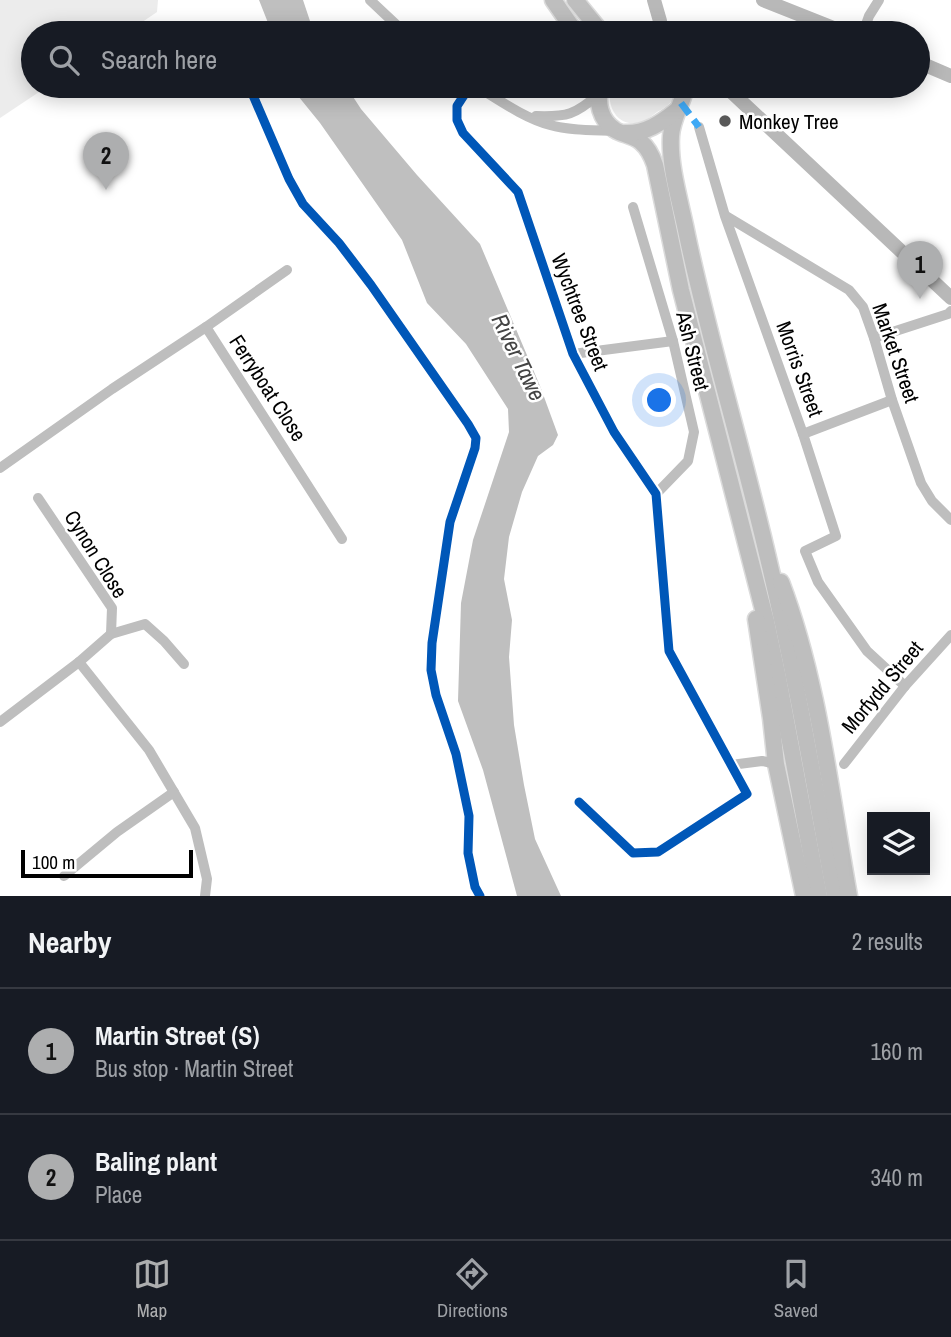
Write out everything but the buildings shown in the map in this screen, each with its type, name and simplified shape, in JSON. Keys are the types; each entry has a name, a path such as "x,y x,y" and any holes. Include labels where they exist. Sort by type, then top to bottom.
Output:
{"main road":[{"path":"553,0 568,21"},
{"path":"575,0 592,21"},
{"path":"654,0 660,21"},
{"path":"763,0 816,21"},
{"path":"930,67 951,76"},
{"path":"600,98 599,107 605,120 640,141 650,153 655,165 681,290 766,621 819,896"},
{"path":"683,98 676,111 671,134 672,158 694,268 768,558 835,896"},
{"path":"738,98 951,298"},
{"path":"621,132 640,132 651,128 676,111"},
{"path":"749,557 776,764 804,896"},
{"path":"768,558 792,610 807,666 829,772 849,896"}],"street":[{"path":"370,0 392,21"},
{"path":"867,21 879,0"},
{"name":"Wychtree Street","path":"462,98 457,106 457,120 463,133 518,192 573,354 614,432 656,494 669,651 747,794 658,852 633,853 579,802"},
{"path":"497,98 528,117 550,125 621,132"},
{"path":"528,117 573,113 582,109 592,98"},
{"name":"Morris Street","path":"699,127 725,216 803,434 836,536 805,551 818,582 867,652 905,686"},
{"name":"Ash Street","path":"633,207 673,341 694,432 688,461 656,494"},
{"name":"Market Street","path":"725,216 849,290 863,307 921,483 932,501 951,520"},
{"path":"206,327 287,270"},
{"path":"874,338 951,311"},
{"name":"Ferryboat Close","path":"0,468 206,327 342,539"},
{"path":"573,354 673,341"},
{"path":"803,434 892,400"},
{"name":"Cynon Close","path":"38,498 111,608 111,634"},
{"path":"0,722 111,634 145,624 184,663"},
{"name":"Morfydd Street","path":"844,764 905,686 951,635"},
{"path":"79,662 149,750 195,828 207,879 205,896"},
{"path":"731,765 762,761 776,764"},
{"path":"64,876 117,832 174,792"}],"shaded area":[{"path":"0,0 158,0 157,12 144,21 21,21 21,98 30,98 0,118"},
{"path":"610,98 674,98 667,106 647,119 634,123 621,120"}],"water":[{"path":"259,0 303,0 310,21 267,21"},
{"name":"River Tawe","path":"300,98 354,98 417,175 480,244 558,435 553,445 538,456 522,492 509,537 504,579 512,620 509,657 514,725 524,785 535,839 561,896 517,896 483,770 458,701 461,603 473,540 509,432 508,409 466,344 427,303 402,240"}],"marked path":[{"path":"681,103 699,127"}],"cycle path":[{"path":"254,98 289,179 303,204 339,243 371,285 476,438 450,522 432,643 431,670 436,695 456,754 469,816 468,853 475,887 480,896"},
{"path":"462,98 457,106 457,120 463,133 518,192 573,354 614,432 656,494 669,651 747,794 658,852 633,853 579,802"}],"place":[{"name":"Monkey Tree","path":"725,121"},
{"name":"Baling plant","path":"106,190"},
{"name":"Martin Street (S)","path":"920,299"}]}
